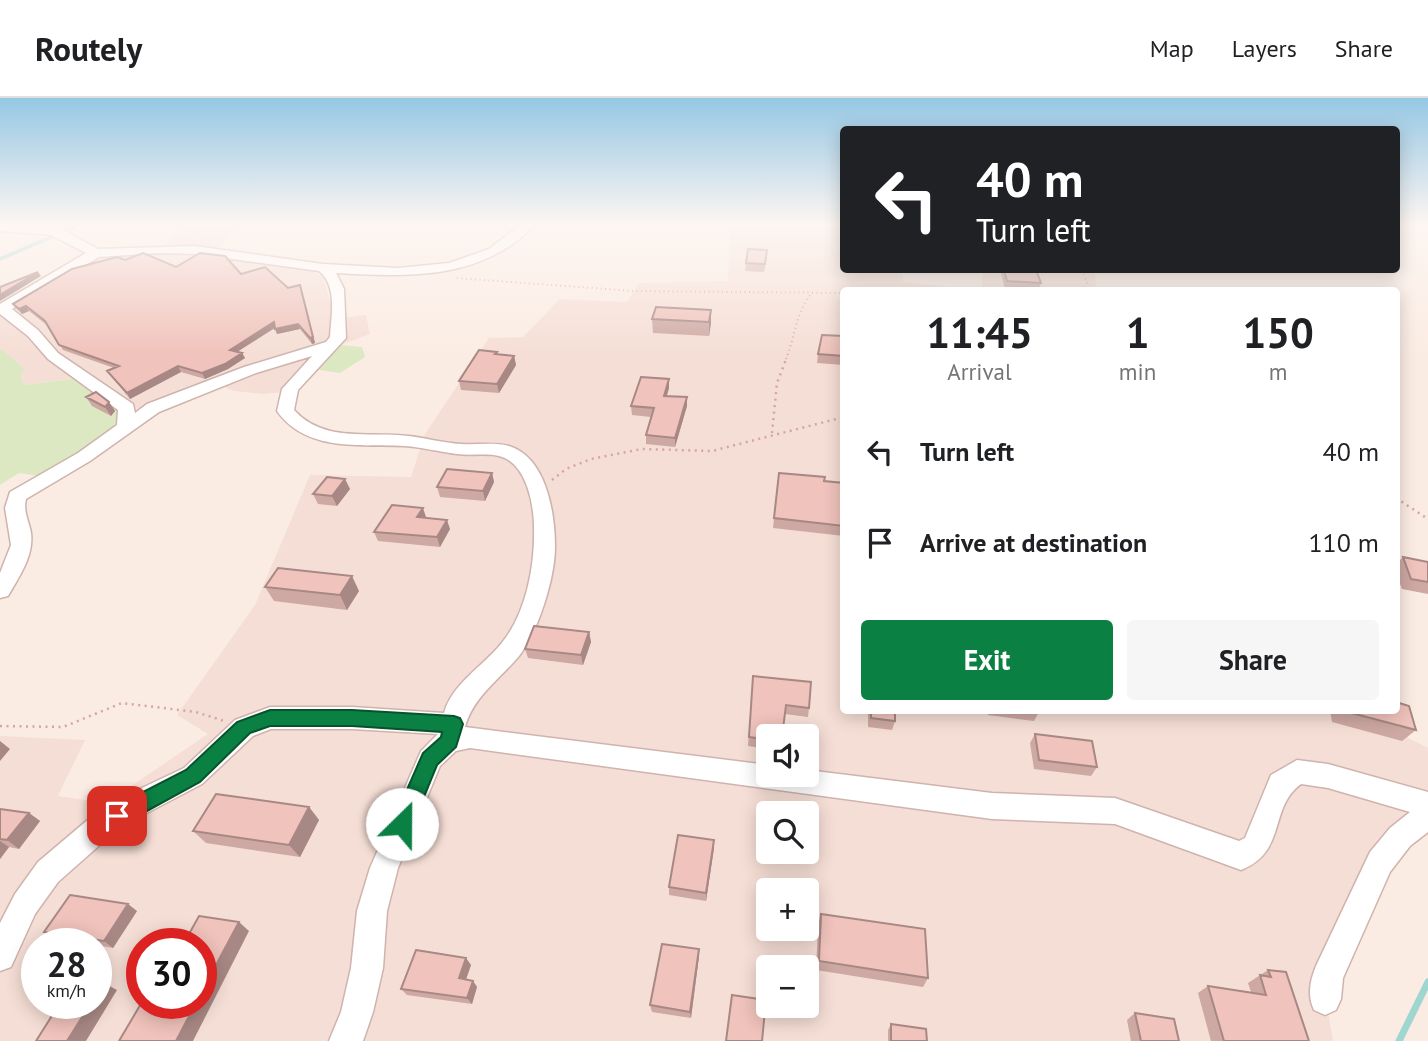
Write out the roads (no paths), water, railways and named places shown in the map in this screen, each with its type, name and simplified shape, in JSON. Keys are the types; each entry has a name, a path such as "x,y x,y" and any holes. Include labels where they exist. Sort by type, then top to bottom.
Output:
{"street":[{"path":"72,267 2,309 33,333 53,356 127,408 126,428"},
{"path":"316,267 398,272 451,267"},
{"path":"323,268 331,272 337,286 338,338 290,389 285,411 299,426 328,438 506,451 522,464 538,490 544,515 545,551 538,594 512,648 459,704 451,733 430,759 384,868 372,911 367,968 357,1012 346,1041"},
{"path":"0,590 18,556 22,539 13,506 17,496 84,457 153,408 219,381 331,345"},
{"path":"0,956 24,904 48,872 100,827 135,805 193,776 244,727 270,718 352,718 471,737 992,806 1115,811 1241,856 1255,847 1280,784 1297,772 1328,776 1428,805"},
{"path":"1325,999 1327,977 1380,862 1400,837 1428,815"}],"waterway":[{"path":"1399,1041 1428,982"}]}
